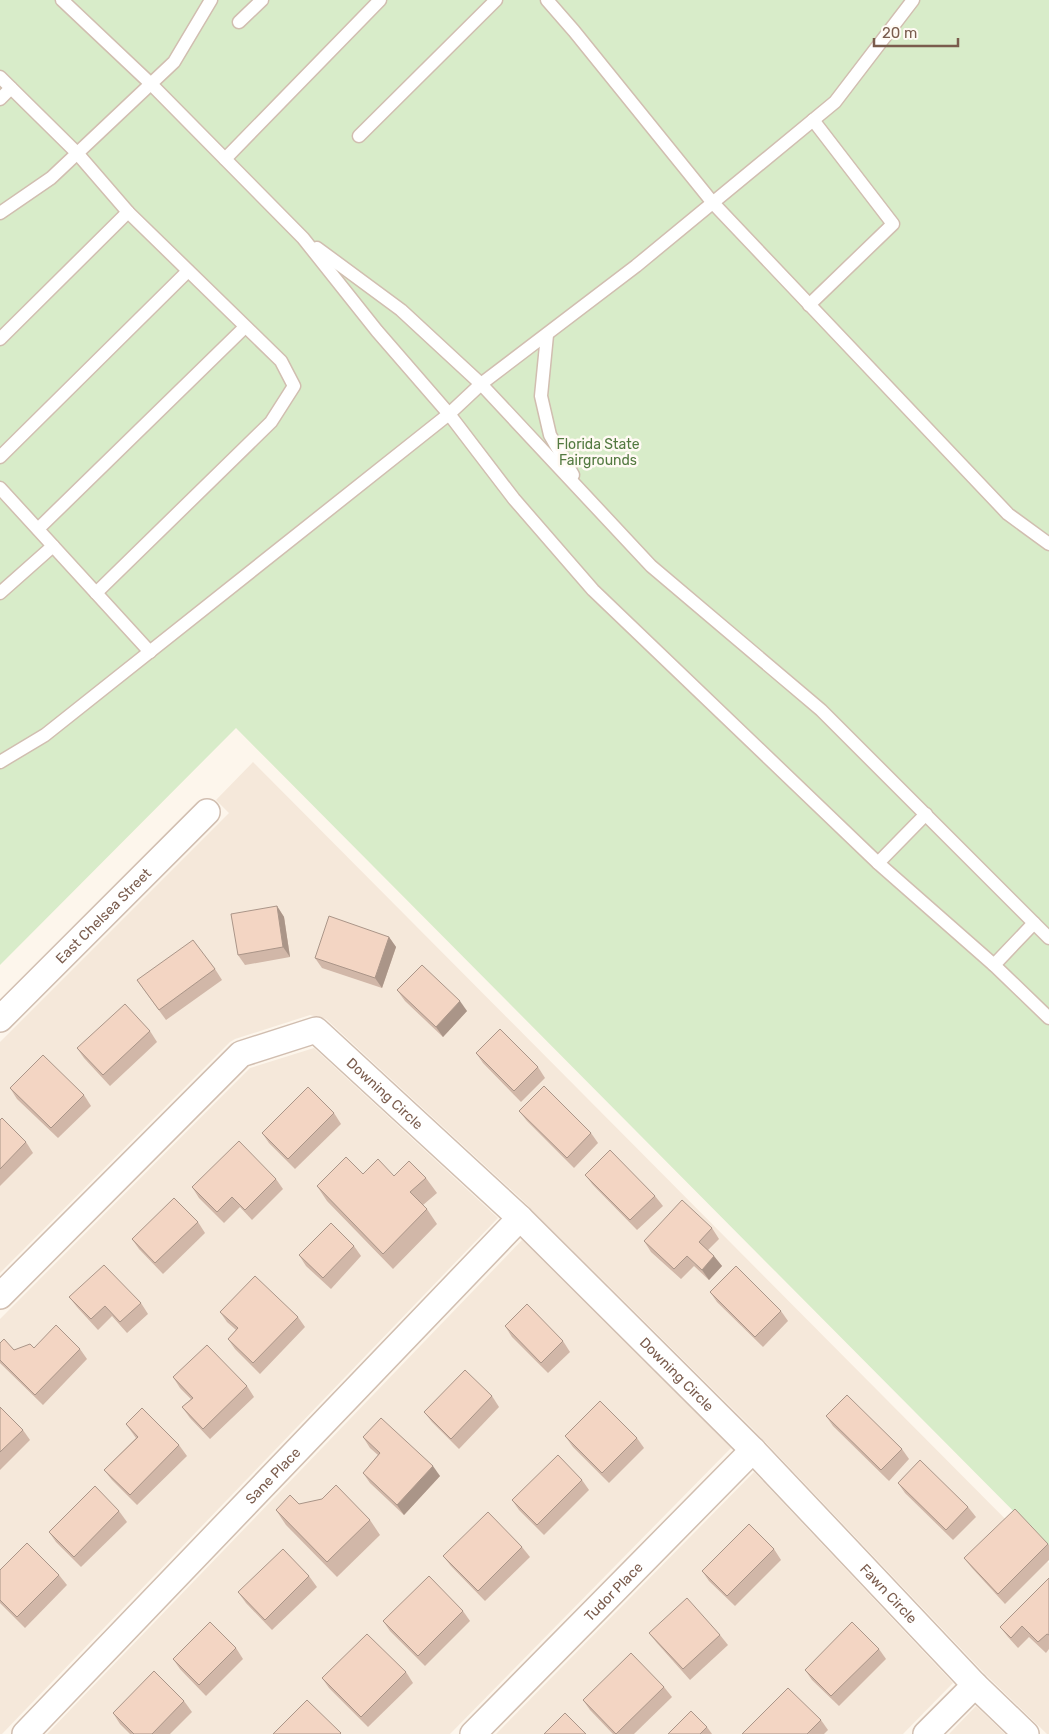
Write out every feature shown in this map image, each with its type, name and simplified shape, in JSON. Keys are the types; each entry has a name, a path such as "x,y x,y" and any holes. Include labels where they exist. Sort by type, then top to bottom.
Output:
{"street":[{"name":"East Chelsea Street","path":"0,1019 208,812"},
{"name":"Downing Circle","path":"0,1296 241,1054 316,1030 520,1218 752,1450"},
{"name":"Sane Place","path":"25,1734 520,1218"},
{"name":"Fawn Circle","path":"752,1450 975,1685 1026,1734"},
{"name":"Tudor Place","path":"473,1734 752,1450"},
{"path":"926,1734 975,1685"}],"lane":[{"path":"0,213 51,178 174,62 211,0"},
{"path":"239,22 262,0"},
{"path":"225,159 380,0"},
{"path":"358,136 496,0"},
{"path":"547,0 713,203 1008,514 1049,544"},
{"path":"0,762 45,735 449,414 481,384 636,266 835,102 913,0"},
{"path":"65,2 151,84 303,238 377,331 449,414 514,499 593,590 878,863 994,964 1049,1018"},
{"path":"0,77 77,153 128,212 281,361 294,386 271,422 96,593"},
{"path":"0,100 11,88"},
{"path":"809,305 894,224 813,120"},
{"path":"0,339 128,212"},
{"path":"303,238 401,310 481,384 652,566 821,710 1049,938"},
{"path":"0,457 188,271"},
{"path":"38,529 246,327"},
{"path":"547,334 541,396 550,435 585,495"},
{"path":"0,488 150,652"},
{"path":"0,593 53,546"},
{"path":"878,863 926,814"},
{"path":"994,964 1034,923"}],"shaded area":[{"path":"253,762 1049,1563 1049,1734 985,1674 752,1428 518,1196 326,1019 310,1015 230,1042 0,1273 0,1042 229,813 216,800"},
{"path":"314,1048 498,1218 0,1734 0,1319 250,1068"},
{"path":"522,1240 731,1448 450,1734 47,1734"},
{"path":"754,1472 953,1683 903,1734 496,1734"},
{"path":"976,1706 1005,1734 949,1734"}],"green space":[{"name":"Florida State Fairgrounds","path":"0,0 1049,0 1049,1547 236,728 0,965"}],"building":[{"path":"277,906 283,947 238,955 231,914"},
{"path":"329,916 389,937 375,978 315,958"},
{"path":"193,940 215,969 159,1010 137,980"},
{"path":"422,965 460,1001 436,1027 397,990"},
{"path":"125,1004 150,1031 103,1075 77,1048"},
{"path":"500,1029 538,1067 514,1091 476,1053"},
{"path":"43,1055 84,1095 51,1128 10,1088"},
{"path":"544,1086 591,1133 567,1158 519,1111"},
{"path":"308,1087 334,1113 288,1159 262,1133"},
{"path":"2,1118 26,1142 0,1169 0,1120"},
{"path":"239,1141 276,1179 245,1210 232,1197 217,1212 192,1187"},
{"path":"610,1150 655,1196 630,1220 585,1175"},
{"path":"346,1157 363,1174 378,1159 394,1176 409,1161 426,1178 410,1192 427,1209 383,1254 317,1186"},
{"path":"174,1198 198,1222 155,1263 132,1239"},
{"path":"682,1200 712,1228 699,1242 714,1256 702,1270 687,1256 674,1269 644,1241"},
{"path":"331,1223 354,1246 323,1278 299,1255"},
{"path":"104,1265 141,1303 120,1322 105,1306 91,1319 69,1297"},
{"path":"736,1266 781,1311 755,1337 710,1292"},
{"path":"255,1276 298,1317 253,1363 228,1339 238,1328 220,1312"},
{"path":"527,1304 563,1341 541,1363 505,1326"},
{"path":"56,1325 80,1349 35,1395 0,1360 0,1343 4,1339 14,1350 30,1344 34,1348"},
{"path":"207,1345 247,1386 203,1429 182,1407 193,1398 173,1377"},
{"path":"465,1370 492,1396 451,1439 424,1412"},
{"path":"847,1395 902,1449 881,1470 826,1416"},
{"path":"600,1401 637,1438 602,1473 565,1436"},
{"path":"0,1407 23,1430 0,1452"},
{"path":"142,1408 179,1445 130,1495 104,1470 138,1437 126,1424"},
{"path":"381,1418 433,1466 397,1505 363,1473 380,1453 363,1437"},
{"path":"558,1455 582,1480 537,1525 512,1500"},
{"path":"920,1460 968,1507 946,1530 898,1483"},
{"path":"336,1485 370,1520 327,1562 276,1510 290,1495 299,1504 322,1499"},
{"path":"95,1486 119,1511 74,1557 49,1532"},
{"path":"1015,1509 1048,1544 998,1594 964,1558"},
{"path":"488,1512 522,1547 478,1591 443,1556"},
{"path":"749,1524 774,1549 727,1596 702,1571"},
{"path":"27,1543 59,1575 17,1617 0,1600 0,1570"},
{"path":"283,1549 309,1576 265,1620 238,1592"},
{"path":"429,1576 463,1611 418,1656 383,1621"},
{"path":"1049,1578 1049,1635 1047,1634 1038,1642 1022,1626 1011,1638 1000,1627"},
{"path":"687,1598 720,1635 683,1669 649,1633"},
{"path":"210,1622 236,1648 199,1685 173,1659"},
{"path":"852,1622 879,1649 831,1696 805,1670"},
{"path":"367,1634 406,1672 361,1717 322,1678"},
{"path":"631,1653 664,1687 616,1734 583,1700"},
{"path":"154,1671 184,1701 152,1734 134,1734 113,1713"},
{"path":"788,1688 821,1720 807,1734 742,1734"},
{"path":"307,1700 341,1733 273,1734"},
{"path":"691,1711 707,1727 700,1734 668,1734"},
{"path":"565,1713 586,1734 544,1734"}]}
